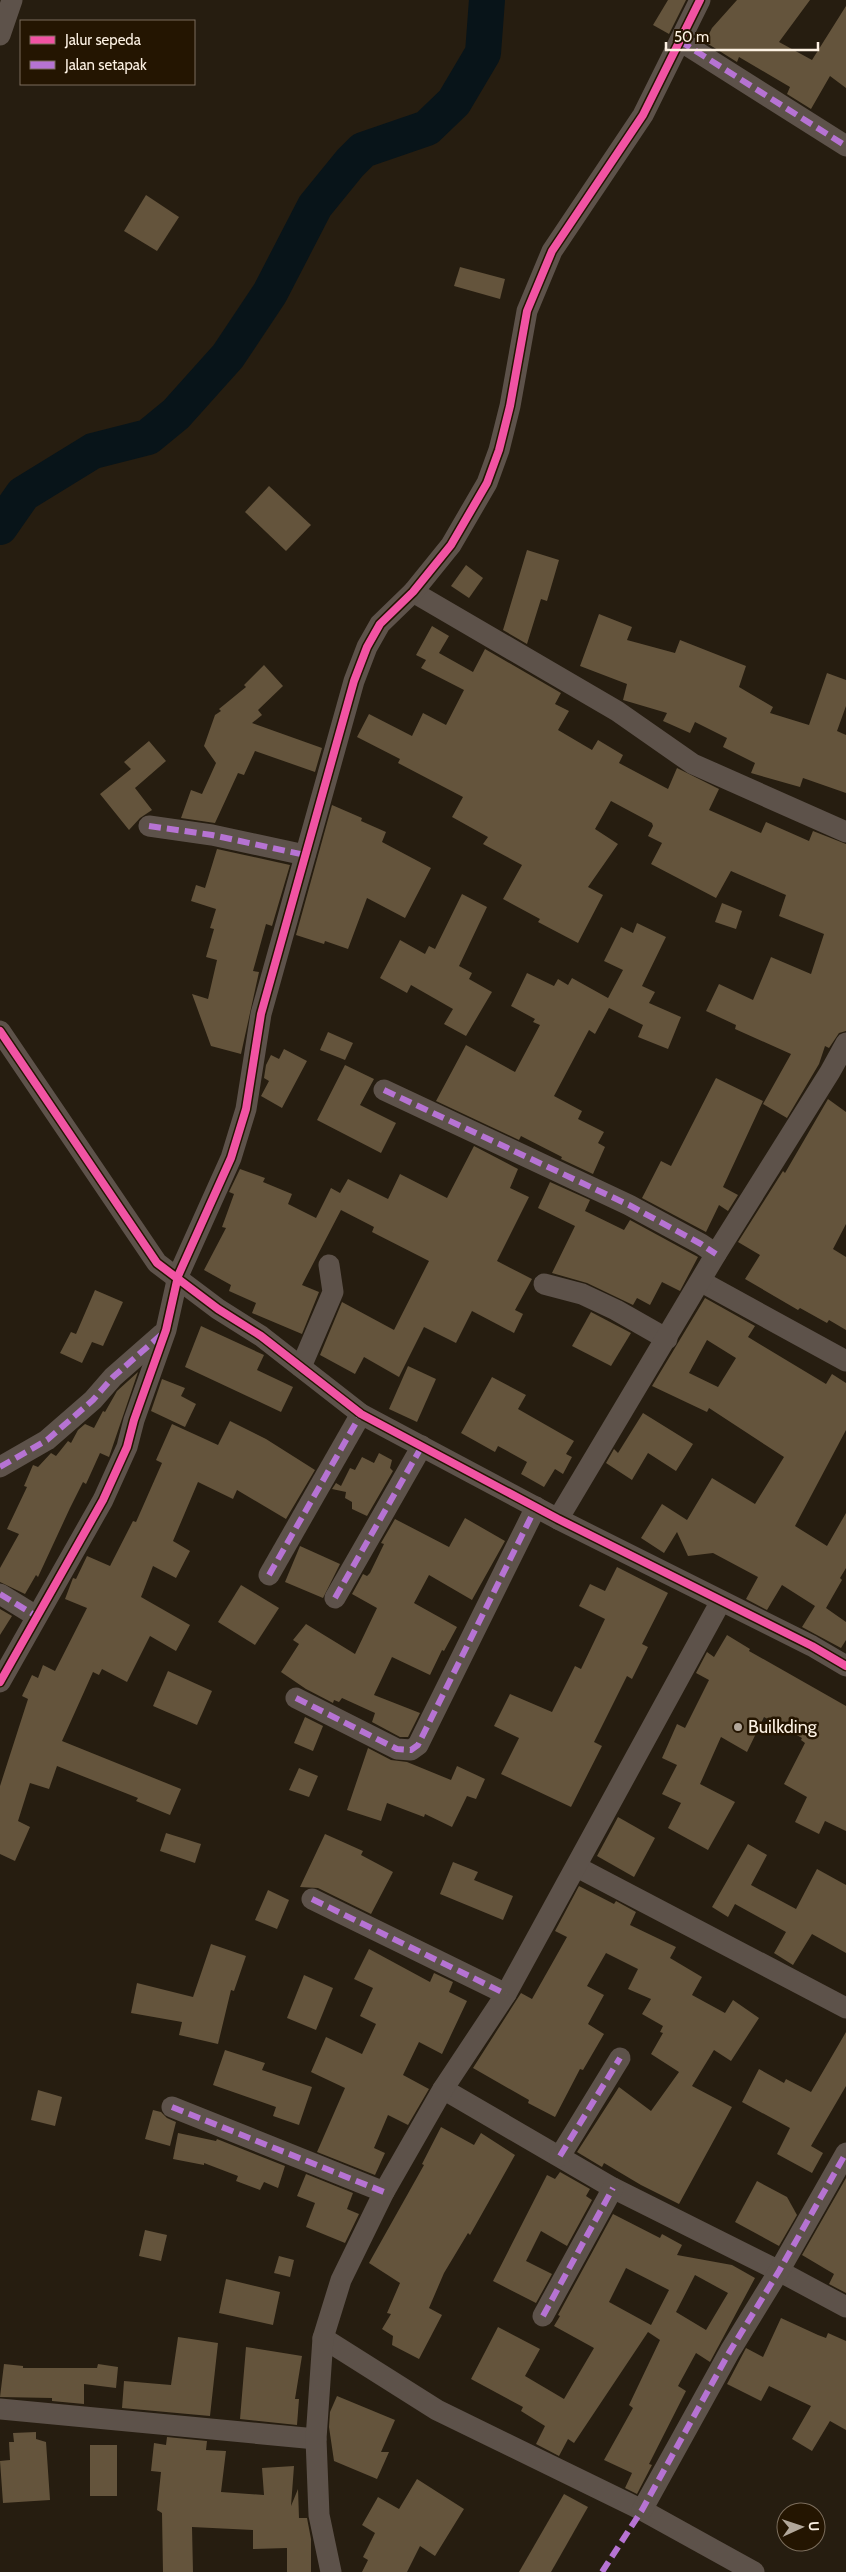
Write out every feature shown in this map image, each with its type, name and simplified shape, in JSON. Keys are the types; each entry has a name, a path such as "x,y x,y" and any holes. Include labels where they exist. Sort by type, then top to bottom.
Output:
{"street":[{"path":"0,35 12,0"},
{"path":"0,1682 104,1500 127,1447 134,1420 166,1330 178,1276 231,1158 240,1133 261,1014 354,682 367,647 380,624 413,592 451,546 487,483 500,450 527,311 552,251 642,115 700,0"},
{"path":"680,41 846,146"},
{"path":"413,592 618,711 693,764 846,832"},
{"path":"149,826 229,839 305,855"},
{"path":"0,1031 157,1263 178,1276 218,1309 260,1336 361,1414 558,1519 846,1666"},
{"path":"558,1519 702,1282 716,1254 830,1072 846,1042"},
{"path":"384,1090 629,1206 701,1244 716,1254"},
{"path":"301,1367 333,1292 329,1265"},
{"path":"702,1282 846,1361"},
{"path":"544,1284 582,1294 616,1310 667,1339"},
{"path":"0,1467 47,1440 93,1400 113,1377 166,1330"},
{"path":"269,1575 361,1414"},
{"path":"335,1598 422,1446"},
{"path":"296,1698 397,1749 411,1750 418,1745 536,1506"},
{"path":"0,1594 36,1616"},
{"path":"331,2572 319,2515 316,2439 322,2338 341,2280 384,2192 443,2089 506,1994 721,1601"},
{"path":"577,1867 846,2008"},
{"path":"312,1899 506,1994"},
{"path":"560,2156 620,2058"},
{"path":"443,2089 613,2188 779,2271 846,2307"},
{"path":"172,2107 384,2192"},
{"path":"642,2510 730,2351 779,2271 846,2153"},
{"path":"543,2316 613,2188"},
{"path":"322,2338 438,2410 642,2510 754,2572"},
{"path":"0,2410 316,2439"}],"building":[{"path":"668,0 686,0 669,34 653,25"},
{"path":"737,0 810,0 779,42 812,60 846,6 846,88 830,76 811,109 787,94 790,87 739,57 737,62 705,42 712,28"},
{"path":"146,195 179,217 157,251 124,231"},
{"path":"460,267 505,279 500,299 454,286"},
{"path":"269,486 311,525 286,551 245,512"},
{"path":"527,550 559,560 547,601 541,599 527,644 503,630"},
{"path":"466,565 483,578 469,598 451,586"},
{"path":"599,614 632,627 627,640 675,653 680,640 746,666 739,687 773,707 770,713 809,725 827,673 846,680 846,706 837,731 846,735 846,793 803,778 800,787 751,773 755,763 723,747 727,738 695,722 690,733 663,721 667,713 623,700 627,684 580,666"},
{"path":"432,626 449,636 439,653 473,672 485,649 561,693 555,704 569,711 558,730 592,750 598,740 623,755 619,763 668,789 677,768 719,789 709,810 761,833 766,822 809,841 813,831 846,844 846,1031 839,1033 829,1048 825,1046 819,1064 787,1118 763,1104 791,1054 735,1029 736,1025 706,1011 719,984 753,1000 771,957 811,974 824,934 779,916 786,895 731,871 716,898 651,864 662,843 648,836 653,826 652,823 611,801 595,829 618,844 588,887 603,895 578,943 538,922 540,919 503,899 522,865 483,844 488,837 452,817 463,797 398,763 400,759 357,737 369,714 412,736 423,713 446,725 464,690 421,668 426,660 416,655"},
{"path":"264,665 283,686 258,710 262,715 252,723 322,748 315,772 255,751 244,775 238,773 215,823 181,818 191,790 202,794 216,763 204,746 215,715 221,711 219,709 246,687 244,685"},
{"path":"149,741 166,761 135,788 152,810 140,818 129,830 100,794 131,769 124,762"},
{"path":"332,805 362,818 361,821 386,832 382,842 431,868 405,918 367,898 348,949 325,941 324,944 296,935"},
{"path":"217,849 290,865 272,926 266,924 253,971 259,972 241,1054 211,1046 192,994 208,999 217,960 206,957 214,929 210,928 216,909 191,901 196,885 205,888"},
{"path":"462,894 487,907 459,966 472,973 469,979 492,992 466,1036 444,1024 453,1009 411,985 407,993 380,978 400,940 425,954 429,946 435,949"},
{"path":"722,903 742,911 736,929 715,922"},
{"path":"637,923 666,937 642,986 655,992 649,1003 681,1017 668,1049 638,1037 643,1025 609,1008 595,1034 589,1030 554,1096 582,1111 578,1119 604,1132 598,1143 605,1147 593,1174 561,1159 562,1157 521,1136 519,1140 436,1101 466,1045 515,1072 540,1025 533,1022 535,1019 511,1006 527,973 554,986 558,979 568,985 572,978 608,998 623,970 604,961 621,927 633,933"},
{"path":"328,1032 353,1043 345,1060 320,1050"},
{"path":"284,1049 307,1061 282,1108 261,1096 269,1081 264,1078 266,1065 271,1055 279,1059"},
{"path":"345,1065 374,1079 360,1105 396,1123 381,1153 317,1120"},
{"path":"716,1078 763,1101 723,1187 738,1195 728,1211 719,1205 706,1232 642,1198 661,1161 671,1166"},
{"path":"828,1099 846,1112 846,1224 833,1249 846,1257 846,1330 829,1320 827,1323 800,1308 798,1310 745,1279 760,1255 738,1242 783,1171 785,1173"},
{"path":"474,1146 518,1169 510,1188 529,1197 497,1261 532,1279 515,1310 523,1314 514,1333 472,1311 456,1343 424,1327 399,1377 364,1357 355,1374 320,1355 342,1302 394,1330 429,1261 372,1232 374,1227 341,1210 302,1285 319,1292 302,1334 252,1313 256,1303 229,1291 231,1285 204,1270 226,1228 222,1227 234,1194 229,1192 240,1169 265,1178 263,1182 292,1194 288,1204 316,1218 331,1188 340,1193 348,1179 388,1199 400,1174 447,1198"},
{"path":"550,1182 590,1200 585,1211 624,1230 630,1220 698,1257 680,1291 662,1282 650,1305 637,1298 633,1305 587,1283 552,1273 575,1226 538,1208"},
{"path":"95,1290 123,1302 103,1346 92,1342 82,1363 60,1353 71,1332 76,1334"},
{"path":"705,1298 755,1326 748,1337 826,1384 832,1374 846,1383 846,1430 795,1526 827,1546 846,1513 846,1568 840,1578 842,1580 826,1608 846,1622 846,1640 841,1648 802,1627 815,1606 782,1585 767,1610 746,1599 758,1577 713,1553 688,1556 677,1532 664,1553 641,1538 662,1504 687,1520 712,1478 755,1504 784,1457 709,1408 707,1412 652,1386","holes":["707,1340 736,1358 718,1387 689,1373"]},
{"path":"591,1312 631,1333 611,1366 572,1346"},
{"path":"201,1326 264,1355 257,1370 293,1387 281,1412 185,1367"},
{"path":"408,1366 436,1379 417,1422 389,1409"},
{"path":"138,1372 109,1457 100,1453 86,1484 83,1482 70,1508 38,1577 36,1575 25,1594 0,1582 0,1568 19,1534 7,1529 27,1487 24,1486 33,1465 38,1467 51,1453 56,1456 68,1441 71,1443 78,1430 85,1424 94,1428 117,1391"},
{"path":"492,1377 526,1395 518,1409 574,1441 566,1454 572,1457 563,1474 555,1469 544,1487 521,1474 527,1462 498,1446 495,1452 461,1433"},
{"path":"162,1379 185,1388 181,1396 196,1404 185,1427 151,1411"},
{"path":"643,1413 693,1444 676,1471 648,1453 632,1480 606,1463 614,1449 618,1453"},
{"path":"230,1421 266,1439 315,1470 286,1519 237,1490 233,1499 198,1482 173,1541 190,1551 176,1578 153,1566 141,1597 190,1625 176,1651 150,1636 127,1682 102,1669 99,1675 93,1672 62,1741 181,1789 170,1815 136,1801 138,1798 57,1766 49,1789 30,1783 18,1821 30,1827 15,1861 0,1854 0,1786 28,1699 22,1696 32,1675 38,1678 43,1665 55,1671 87,1608 65,1599 73,1578 76,1579 87,1556 110,1566 133,1521 136,1522 162,1463 156,1460 172,1424 218,1445"},
{"path":"379,1453 392,1460 390,1468 393,1471 367,1516 352,1509 352,1502 345,1498 346,1492 332,1489 336,1483 341,1486 350,1468 355,1470 362,1457 374,1463"},
{"path":"465,1518 505,1541 472,1600 429,1575 414,1603 457,1627 444,1651 442,1650 430,1675 392,1657 374,1695 420,1713 408,1737 400,1737 372,1722 375,1713 342,1698 339,1702 334,1700 333,1703 306,1689 281,1672 299,1644 293,1640 306,1624 355,1654 377,1608 352,1594 363,1574 367,1576 370,1573 384,1544 381,1543 395,1519 449,1547"},
{"path":"300,1546 340,1564 323,1598 285,1582"},
{"path":"617,1567 668,1593 642,1644 648,1647 632,1679 627,1676 594,1742 602,1746 571,1807 501,1774 519,1738 494,1726 510,1694 552,1712 575,1666 581,1669 605,1619 579,1606 590,1584 605,1591"},
{"path":"241,1585 279,1608 255,1645 218,1622"},
{"path":"0,1609 12,1616 0,1635"},
{"path":"727,1635 750,1649 749,1651 846,1706 846,1831 825,1821 819,1834 795,1822 807,1797 784,1784 805,1743 801,1740 802,1738 764,1717 747,1752 721,1737 700,1784 735,1802 708,1850 668,1828 681,1803 662,1794 677,1765 662,1758 677,1724 685,1728 709,1680 696,1673 707,1652 714,1657"},
{"path":"168,1671 212,1691 197,1725 153,1706"},
{"path":"305,1717 323,1726 313,1751 294,1743"},
{"path":"368,1748 391,1760 407,1762 451,1780 457,1766 485,1779 476,1799 467,1796 452,1827 425,1814 424,1817 387,1803 381,1821 347,1810"},
{"path":"299,1768 318,1776 309,1797 289,1790"},
{"path":"618,1817 655,1838 634,1877 597,1856"},
{"path":"166,1833 201,1844 195,1863 160,1851"},
{"path":"325,1834 363,1851 361,1855 393,1872 371,1914 318,1888 300,1887"},
{"path":"748,1844 767,1855 751,1885 796,1909 817,1869 846,1885 846,1953 812,1934 793,1965 774,1953 786,1932 735,1904 728,1917 712,1907"},
{"path":"453,1862 478,1872 474,1880 513,1896 503,1920 440,1894"},
{"path":"579,1886 614,1904 616,1901 636,1912 630,1925 676,1947 670,1958 702,1977 692,1995 725,2013 733,2000 759,2018 731,2061 714,2050 692,2086 732,2107 679,2204 641,2185 604,2163 602,2167 577,2152 619,2087 651,2111 679,2072 651,2054 663,2033 660,2032 663,2026 642,2014 651,1999 628,1989 638,1969 606,1953 587,1986 604,1995 588,2024 604,2034 583,2070 580,2069 555,2117 528,2103 529,2100 473,2068 521,1993 532,1999 567,1937 555,1931"},
{"path":"268,1890 289,1900 277,1929 255,1920"},
{"path":"211,1944 246,1956 234,1991 231,1990 218,2044 179,2035 182,2022 131,2013 137,1983 193,1997"},
{"path":"369,1949 430,1982 434,1973 453,1982 449,1992 467,2001 442,2054 419,2042 403,2075 429,2089 408,2125 388,2115 374,2148 385,2153 375,2175 317,2152 345,2088 311,2072 326,2037 362,2054 376,2024 360,2016 373,1988 354,1979"},
{"path":"304,1975 333,1988 316,2030 287,2018"},
{"path":"846,2032 846,2086 811,2146 823,2153 812,2173 777,2154 790,2128 742,2102 759,2069 784,2083 786,2079 811,2092"},
{"path":"225,2050 265,2063 262,2070 312,2087 299,2125 273,2116 276,2107 213,2085"},
{"path":"38,2090 62,2097 55,2126 31,2120"},
{"path":"153,2110 161,2112 167,2118 176,2122 170,2146 145,2139"},
{"path":"441,2127 474,2145 481,2133 515,2155 470,2235 468,2233 444,2273 429,2308 442,2315 419,2359 392,2345 393,2336 382,2329 391,2314 387,2313 400,2283 369,2263 424,2165 422,2164"},
{"path":"178,2133 216,2141 217,2139 285,2166 278,2188 264,2182 260,2190 236,2181 238,2176 204,2163 204,2165 173,2159"},
{"path":"560,2172 590,2189 586,2196 592,2200 567,2246 541,2231 526,2261 552,2274 536,2303 493,2281 547,2175 555,2179"},
{"path":"306,2174 353,2193 347,2209 359,2214 345,2243 306,2227 315,2203 297,2196"},
{"path":"846,2178 846,2293 829,2284 834,2274 802,2255"},
{"path":"757,2181 787,2197 797,2215 779,2246 735,2222"},
{"path":"613,2214 660,2238 662,2234 682,2245 677,2255 732,2265 755,2278 710,2362 696,2353 678,2386 686,2391 649,2464 652,2465 637,2494 625,2488 632,2473 604,2460 633,2408 629,2405 660,2340 648,2332 574,2443 568,2439 559,2456 536,2444 545,2426 521,2411 523,2407 471,2379 498,2327 540,2349 525,2376 564,2399 594,2348 554,2326 560,2316 558,2315","holes":["626,2268 669,2290 651,2325 609,2302","695,2275 728,2293 706,2330 676,2312"]},
{"path":"145,2230 167,2235 161,2261 139,2256"},
{"path":"279,2256 294,2260 290,2277 274,2273"},
{"path":"226,2279 280,2292 273,2325 219,2313"},
{"path":"781,2318 826,2338 828,2333 846,2341 846,2430 830,2421 812,2451 792,2439 811,2406 769,2386 761,2401 727,2384 746,2348 763,2357"},
{"path":"178,2337 218,2343 210,2416 122,2408 124,2381 171,2385"},
{"path":"246,2347 302,2356 295,2399 299,2399 297,2425 240,2419"},
{"path":"4,2364 23,2366 23,2368 97,2368 98,2364 118,2367 116,2388 84,2384 84,2404 52,2401 52,2398 0,2397"},
{"path":"337,2396 395,2420 381,2452 389,2452 377,2479 334,2461 329,2427 330,2412"},
{"path":"36,2432 36,2439 46,2442 50,2500 3,2503 0,2461 10,2460 9,2442 14,2442 13,2433"},
{"path":"167,2437 207,2441 206,2450 226,2451 221,2492 264,2495 262,2468 294,2466 291,2506 298,2489 299,2518 307,2518 311,2539 311,2572 287,2572 287,2548 253,2549 253,2530 192,2527 193,2572 163,2572 162,2513 157,2510 161,2472 151,2471 154,2443 166,2445"},
{"path":"90,2445 117,2445 117,2496 90,2496"},
{"path":"417,2479 464,2509 435,2556 420,2546 407,2572 362,2572 368,2560 363,2557 375,2533 362,2525 378,2497 399,2509"},
{"path":"564,2494 588,2507 551,2572 519,2572"}],"waterway":[{"path":"0,527 23,494 93,451 148,437 176,414 228,356 270,293 315,206 350,163 363,150 427,128 454,102 483,53 487,0"}],"marked path":[{"path":"680,41 846,146"},
{"path":"149,826 212,835 305,855"},
{"path":"384,1090 629,1205 716,1254"},
{"path":"0,1467 47,1440 93,1400 113,1377 162,1334"},
{"path":"269,1575 361,1414"},
{"path":"335,1598 422,1446"},
{"path":"296,1698 397,1749 411,1750 418,1745 536,1507"},
{"path":"0,1594 36,1616"},
{"path":"312,1899 506,1994"},
{"path":"560,2156 620,2058"},
{"path":"172,2107 384,2192"},
{"path":"602,2572 642,2510 730,2351 779,2271 846,2153"},
{"path":"543,2316 613,2188"}],"cycle path":[{"path":"0,1682 103,1500 127,1447 134,1420 166,1330 178,1276 231,1158 246,1109 261,1014 354,681 367,647 380,624 413,592 451,545 487,483 499,450 510,406 527,311 552,251 643,115 700,0"},
{"path":"0,1031 157,1263 218,1309 261,1336 361,1414 558,1519 812,1646 846,1666"}],"place":[{"name":"Builkding","path":"738,1727"}]}
